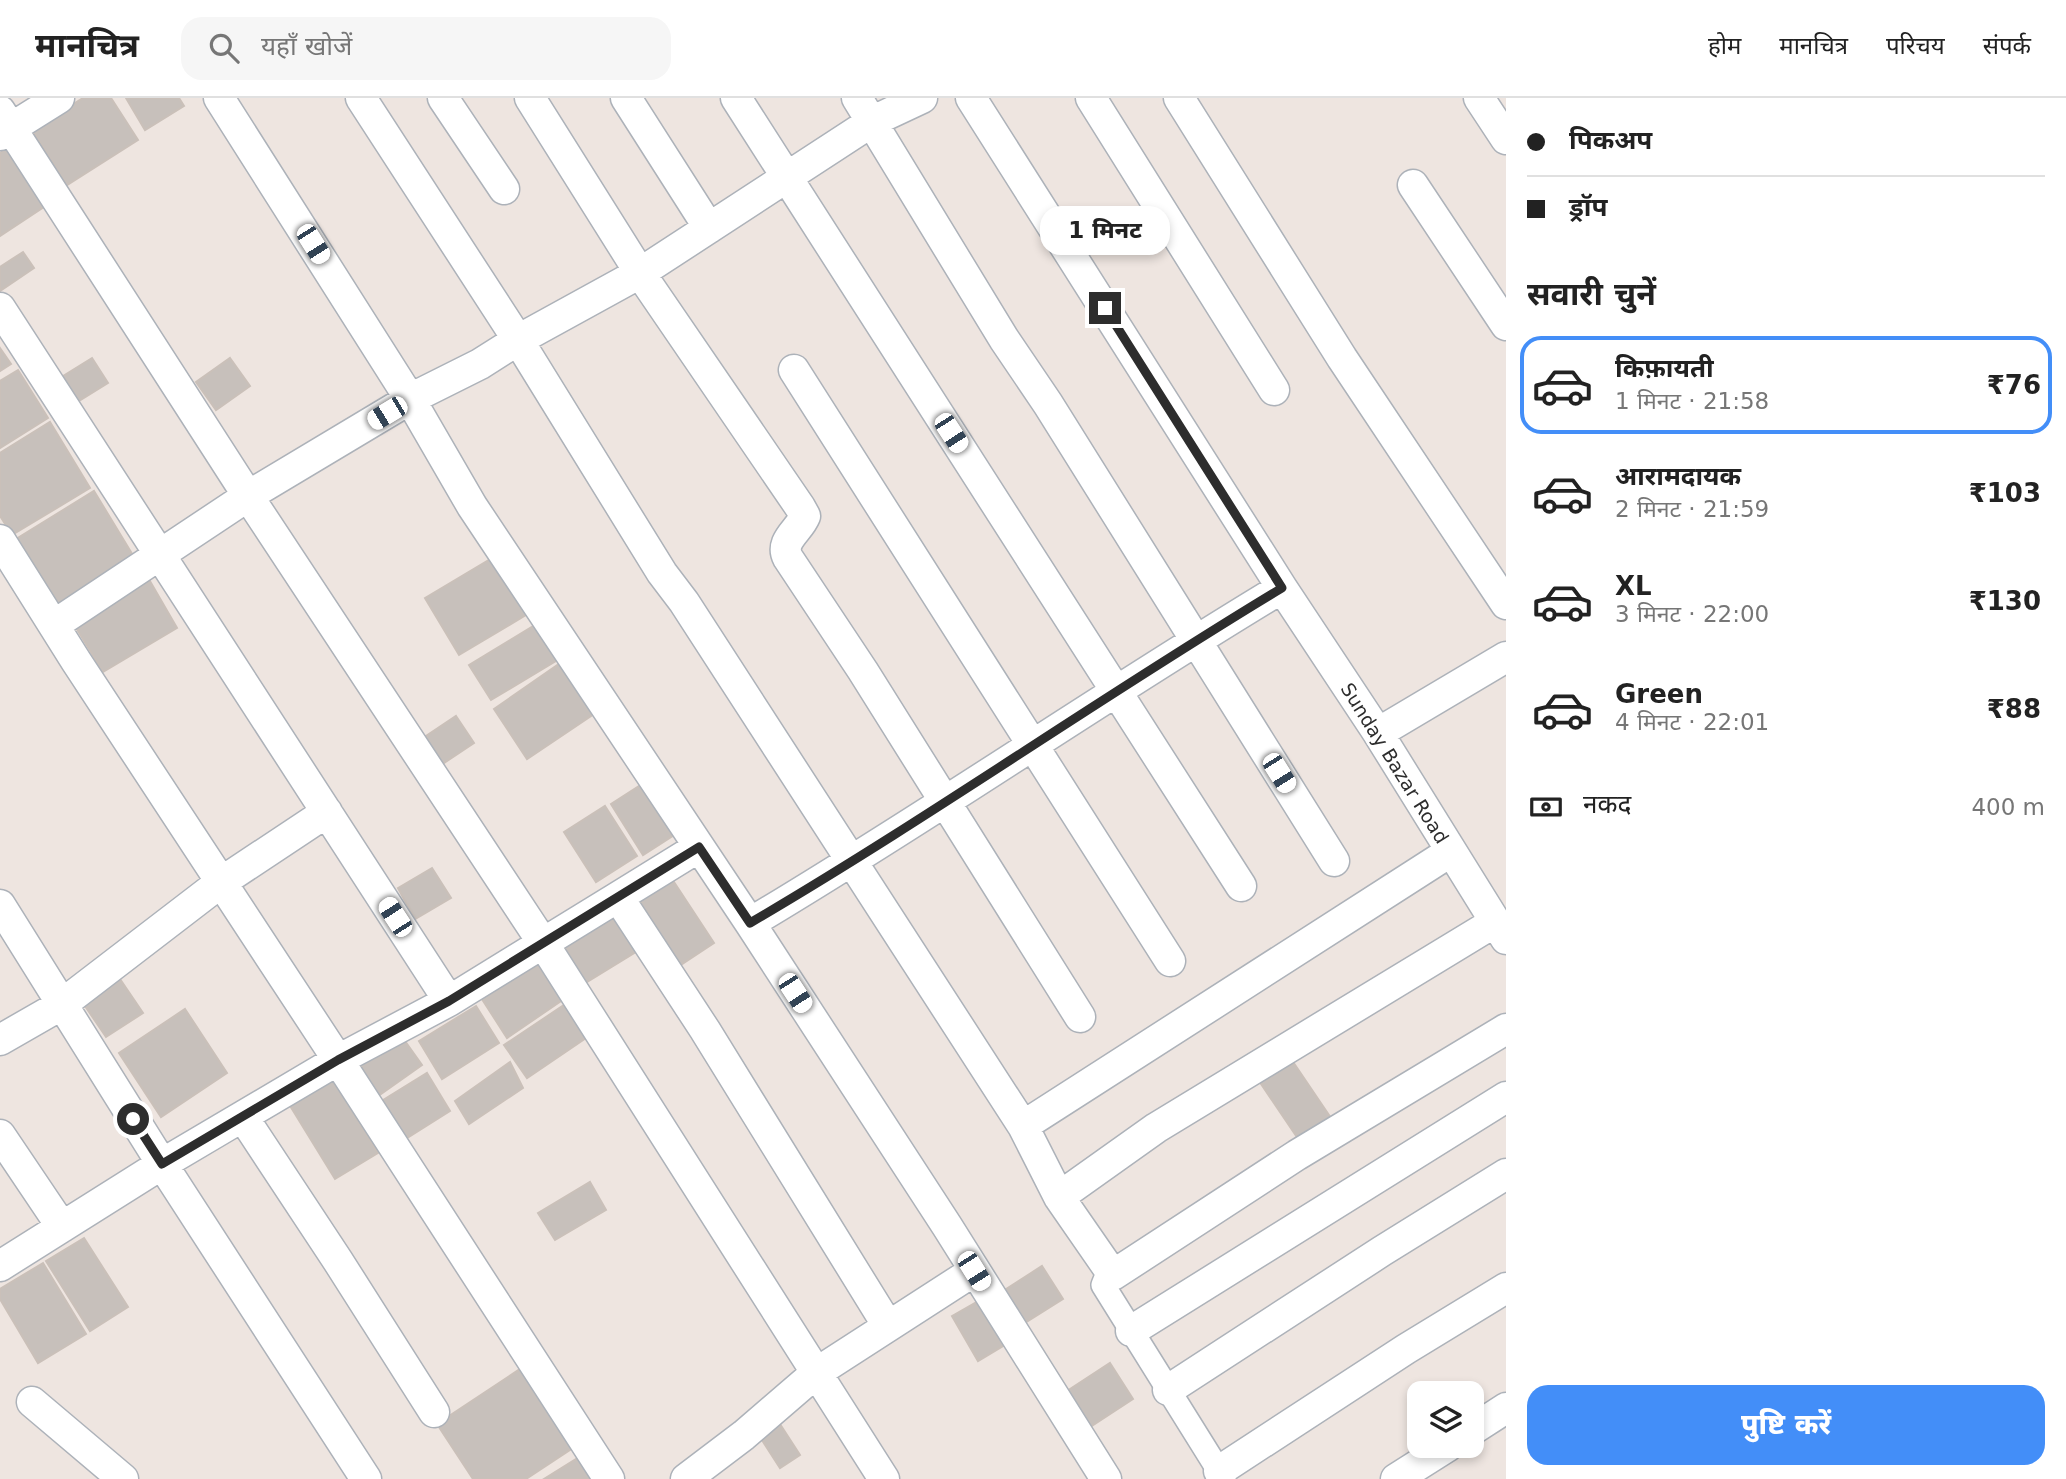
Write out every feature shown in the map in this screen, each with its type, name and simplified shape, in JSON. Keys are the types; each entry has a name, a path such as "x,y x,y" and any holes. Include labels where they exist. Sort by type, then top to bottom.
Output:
{"street":[{"path":"59,98 4,125 542,943 884,1479"},
{"path":"219,98 410,399 472,506 750,923 1106,1479"},
{"path":"361,98 518,340 647,549 1023,1126 1059,1197 1113,1275"},
{"path":"443,98 504,189"},
{"path":"530,98 640,273 800,507 805,516 802,524 785,543 788,558 863,671 1080,1017"},
{"path":"626,98 709,228"},
{"path":"736,98 1241,886"},
{"path":"54,625 248,496 410,399 480,364 640,273 787,177 865,110 922,98"},
{"name":"Sunday Bazar Road","path":"971,98 1282,588 1378,733 1501,930"},
{"path":"1091,98 1273,390"},
{"path":"1179,98 1342,358 1506,604"},
{"path":"1479,98 1506,139"},
{"path":"865,110 984,307 1048,404 1334,861"},
{"path":"1413,185 1506,325"},
{"path":"0,308 449,1001"},
{"path":"794,370 1170,961"},
{"path":"0,540 609,1479"},
{"path":"750,923 852,862 1116,690 1282,588"},
{"path":"1378,733 1506,657"},
{"path":"0,1040 61,1005 221,882 327,812"},
{"path":"0,1266 162,1164 338,1060 449,1001 699,847"},
{"path":"1023,1126 1450,852"},
{"path":"618,897 705,1030 888,1326"},
{"path":"0,905 162,1164 366,1479"},
{"path":"1059,1197 1156,1128 1501,930"},
{"path":"1506,1029 1297,1155 1105,1280 1103,1285 1221,1475 1406,1349 1506,1288"},
{"path":"1131,1331 1506,1097"},
{"path":"243,1117 434,1412"},
{"path":"1,1140 62,1227"},
{"path":"1168,1390 1506,1174"},
{"path":"692,1477 816,1373 974,1271"},
{"path":"32,1402 123,1479"},
{"path":"1484,1423 1505,1412"},
{"path":"1396,1479 1429,1458"}],"building":[{"path":"83,98 111,98 138,140 67,185 32,130"},
{"path":"126,98 179,98 184,106 145,130"},
{"path":"12,145 50,203 0,236 0,153"},
{"path":"23,252 34,268 0,291 0,267"},
{"path":"0,348 11,364 0,371"},
{"path":"92,358 108,383 71,406 55,381"},
{"path":"230,358 250,386 216,410 196,382"},
{"path":"18,370 48,418 0,448 0,381"},
{"path":"50,422 90,488 12,535 0,516 0,453"},
{"path":"94,491 140,567 64,618 16,539"},
{"path":"497,555 531,612 459,655 425,598"},
{"path":"147,576 177,628 103,672 72,621"},
{"path":"545,619 566,655 491,700 469,665"},
{"path":"569,657 603,708 527,759 494,709"},
{"path":"456,716 474,743 438,767 420,740"},
{"path":"647,781 679,832 643,855 611,804"},
{"path":"605,806 637,856 596,882 564,832"},
{"path":"432,868 451,898 415,919 398,888"},
{"path":"672,879 714,943 679,966 637,902"},
{"path":"608,907 636,952 577,988 550,943"},
{"path":"537,960 564,999 507,1038 480,996"},
{"path":"120,979 143,1013 106,1037 83,1003"},
{"path":"567,1003 589,1036 527,1078 504,1045"},
{"path":"476,1006 499,1043 442,1079 419,1041"},
{"path":"185,1009 227,1073 161,1117 119,1053"},
{"path":"400,1034 422,1065 378,1096 356,1065"},
{"path":"1287,1053 1333,1121 1301,1143 1255,1075"},
{"path":"510,1062 523,1088 469,1124 455,1101"},
{"path":"427,1073 450,1111 399,1143 375,1105"},
{"path":"332,1078 378,1153 335,1179 289,1104"},
{"path":"590,1182 606,1210 555,1240 538,1213"},
{"path":"84,1238 128,1307 90,1331 46,1261"},
{"path":"43,1263 86,1334 38,1363 0,1299 0,1289"},
{"path":"1042,1266 1063,1299 1023,1324 1003,1291"},
{"path":"980,1300 1005,1345 978,1361 952,1316"},
{"path":"1110,1363 1133,1399 1090,1427 1067,1391"},
{"path":"523,1367 576,1446 526,1479 473,1479 437,1424"},
{"path":"778,1421 800,1455 780,1468 758,1434"},
{"path":"581,1456 595,1479 544,1479"}],"route":[{"path":"133,1119 162,1164 338,1060 449,1001 699,847 750,923 852,862 1116,690 1282,588 1105,308"}]}
